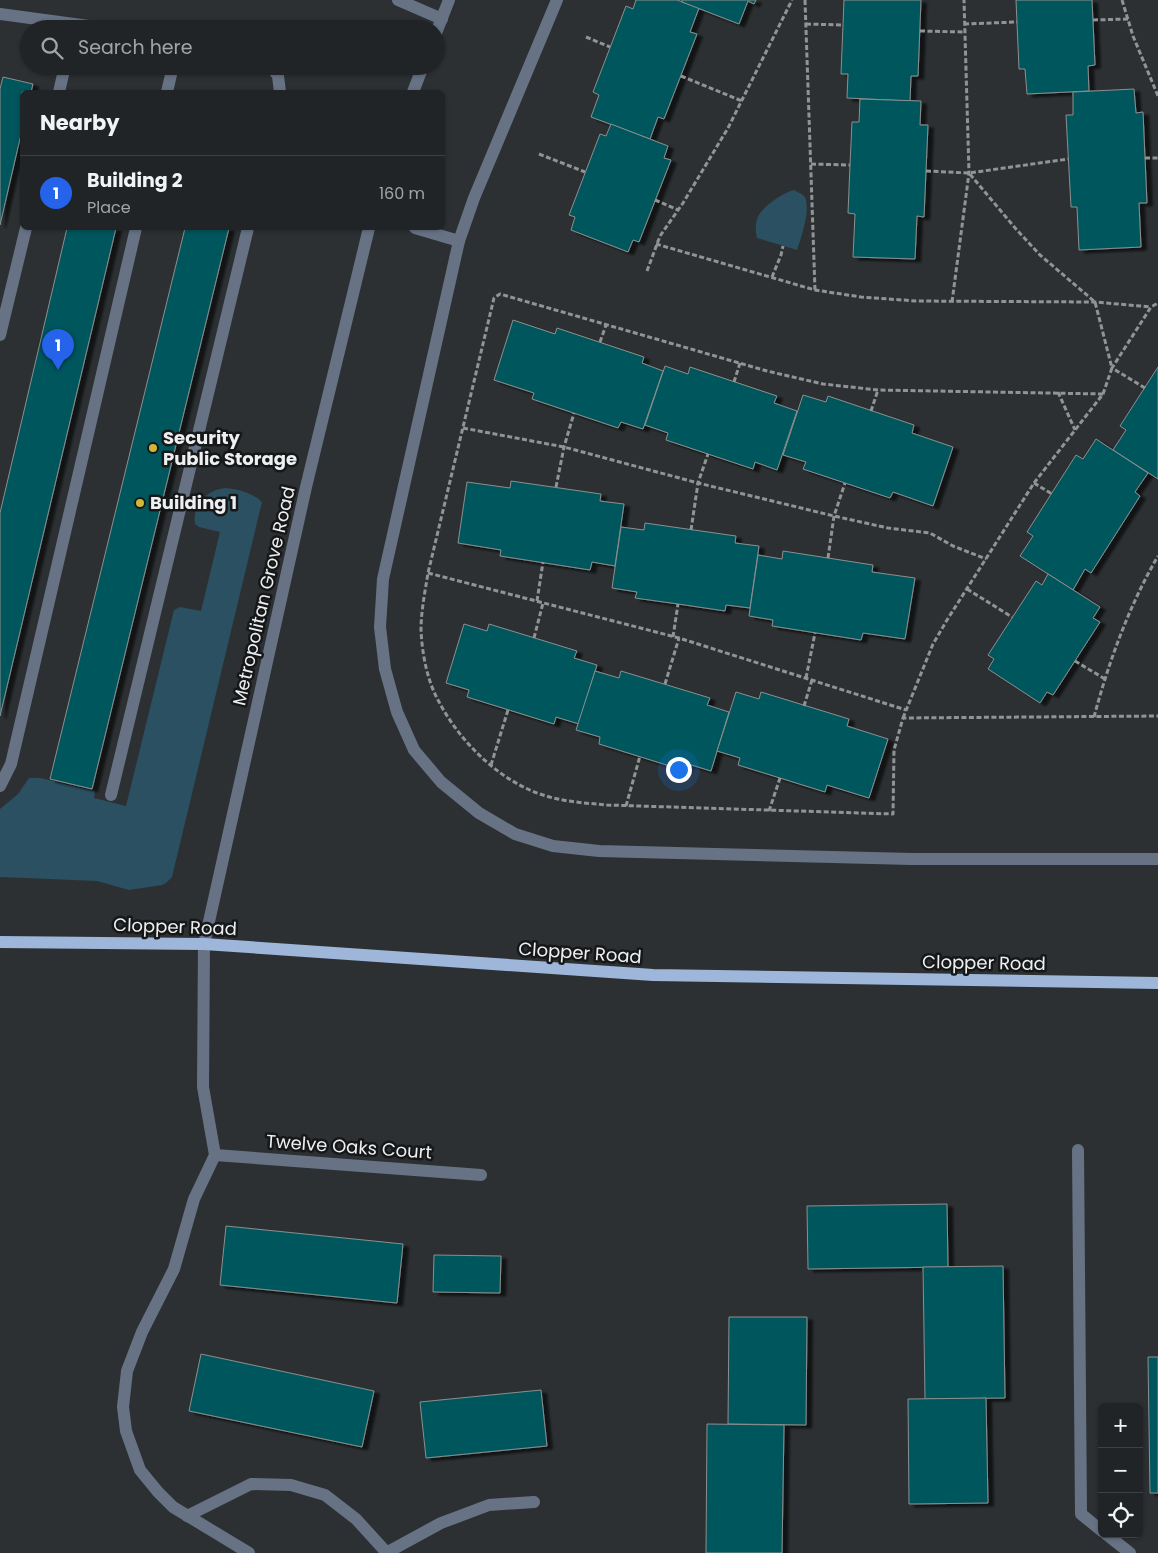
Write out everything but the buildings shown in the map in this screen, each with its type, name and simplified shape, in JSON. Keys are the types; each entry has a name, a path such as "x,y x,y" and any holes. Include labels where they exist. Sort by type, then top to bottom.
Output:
{"main road":[{"name":"Clopper Road","path":"0,942 204,944 653,976 1158,983"}],"street":[{"path":"398,0 442,19 450,0"},
{"path":"557,0 472,202 459,241 384,579 380,627 384,669 397,712 414,750 441,782 479,813 515,834 554,846 599,851 912,859 1158,859"},
{"path":"0,14 38,20"},
{"path":"59,90 63,75"},
{"path":"167,90 171,75"},
{"path":"277,75 280,90"},
{"path":"414,90 420,75"},
{"path":"0,335 26,230"},
{"path":"0,786 11,764 136,230"},
{"path":"111,794 248,230"},
{"name":"Metropolitan Grove Road","path":"215,1155 203,1087 204,944 310,469 369,230"},
{"path":"422,230 459,241"},
{"path":"1078,1150 1081,1514 1098,1528"},
{"path":"215,1155 194,1199 174,1269 142,1332 127,1371 123,1407 126,1431 140,1470 158,1492 173,1507 186,1516 222,1535 249,1553"},
{"name":"Twelve Oaks Court","path":"215,1155 481,1175"},
{"path":"186,1516 251,1484 291,1486 325,1495 356,1519 387,1553 442,1523 489,1504 534,1502"},
{"path":"1111,1538 1130,1553"}],"path":[{"path":"647,271 656,244 709,160 742,101 792,0"},
{"path":"805,0 815,290"},
{"path":"952,302 969,174 964,0"},
{"path":"1122,0 1158,96"},
{"path":"1092,20 1128,19"},
{"path":"964,24 1017,22"},
{"path":"806,24 843,25"},
{"path":"920,32 964,32"},
{"path":"586,37 610,47"},
{"path":"681,76 742,101"},
{"path":"539,154 585,172"},
{"path":"1145,158 1158,158"},
{"path":"926,171 969,174 1068,159"},
{"path":"810,164 850,165"},
{"path":"969,174 1016,230 1040,255 1095,302 1112,368 1144,388"},
{"path":"655,200 678,210"},
{"path":"656,244 815,290 861,297 952,302 1095,302 1152,307"},
{"path":"772,277 781,255 782,246"},
{"path":"1103,394 878,390 823,384 740,363 500,294 494,298 428,573 423,602 421,630 424,654 437,699 462,737 491,765 520,785 543,795 568,801 626,806 894,814 894,750 903,718 933,644 1034,482 1103,394 1112,368 1152,307 1158,303"},
{"path":"600,342 606,325"},
{"path":"734,382 740,363"},
{"path":"871,411 878,390"},
{"path":"1058,392 1075,430"},
{"path":"556,487 564,447 574,413"},
{"path":"463,428 564,447 698,483 834,516 888,528 930,534 953,546 986,559"},
{"path":"692,530 698,483 708,454"},
{"path":"1034,482 1052,494"},
{"path":"828,558 834,516 845,483"},
{"path":"1094,717 1132,607 1158,556"},
{"path":"537,602 543,562"},
{"path":"428,573 679,638 906,710"},
{"path":"967,589 1012,617"},
{"path":"534,638 543,603"},
{"path":"672,637 678,604"},
{"path":"806,678 815,633"},
{"path":"665,684 679,638"},
{"path":"1075,661 1106,679"},
{"path":"804,706 812,680"},
{"path":"491,765 508,710"},
{"path":"903,718 1158,716"},
{"path":"626,806 640,756"},
{"path":"769,811 780,778"}],"shaded area":[{"path":"794,190 804,196 807,207 805,223 797,250 757,238 756,225 761,212 785,193"},
{"path":"225,488 245,492 262,502 172,877 162,885 129,890 97,881 0,877 0,809 18,794 29,778 40,778 95,791 94,798 126,806 174,610 180,607 201,611 220,532 199,527 195,524 196,511 198,505 207,495 218,489"}],"place":[{"name":"Building 2","path":"58,370"},
{"name":"Security Public Storage","path":"153,448"},
{"name":"Building 1","path":"140,503"}]}
